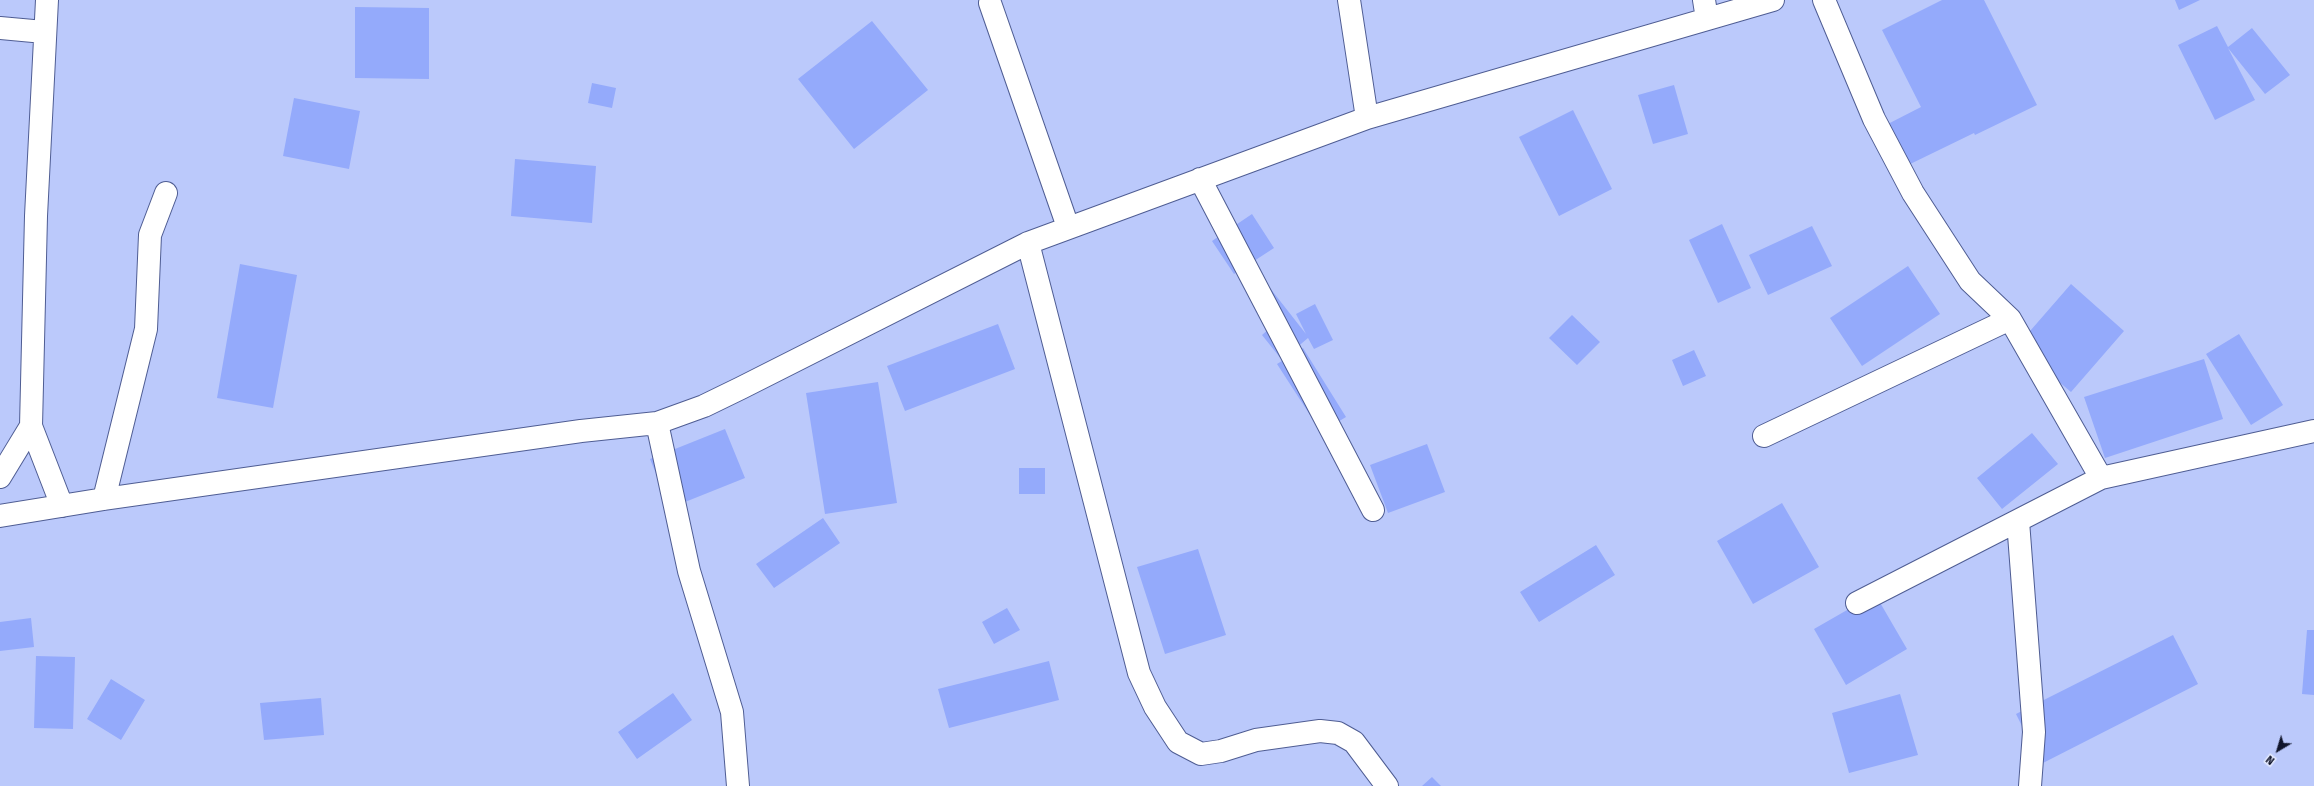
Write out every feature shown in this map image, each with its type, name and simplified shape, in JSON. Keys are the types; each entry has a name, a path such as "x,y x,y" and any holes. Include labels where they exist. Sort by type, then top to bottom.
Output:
{"street":[{"path":"47,0 44,32 36,216 31,426 62,506"},
{"path":"1348,0 1367,118"},
{"path":"0,516 104,499 581,431 657,423 704,406 1028,243 1068,227 1367,118 1705,9 1773,0"},
{"path":"1824,0 1874,119 1913,193 1970,281 2010,319 2101,478"},
{"path":"990,3 1068,227"},
{"path":"0,28 44,32"},
{"path":"1200,179 1373,510"},
{"path":"104,499 146,329 150,235 166,193"},
{"path":"1028,243 1139,673 1163,718 1178,742 1201,754 1221,751 1256,740 1320,731 1338,733 1354,742 1387,786"},
{"path":"1764,436 2010,319"},
{"path":"657,423 689,571 732,712 738,786"},
{"path":"0,477 31,426"},
{"path":"1858,603 2101,478 2314,431"},
{"path":"2018,521 2034,732 2030,786"}],"building":[{"path":"1942,0 1984,0 2037,105 1975,135 1974,133 1902,168 1882,127 1921,107 1882,30"},
{"path":"2175,0 2200,0 2179,10"},
{"path":"355,7 429,8 429,79 355,78"},
{"path":"872,21 928,90 854,149 798,79"},
{"path":"2217,26 2228,47 2252,28 2290,75 2265,94 2228,48 2255,100 2215,120 2178,45"},
{"path":"592,83 616,88 612,108 588,103"},
{"path":"1674,85 1688,134 1653,144 1638,95"},
{"path":"294,98 360,111 349,169 283,156"},
{"path":"1573,110 1612,189 1559,216 1519,137"},
{"path":"515,159 596,166 592,223 511,216"},
{"path":"1252,214 1274,248 1234,274 1212,241"},
{"path":"1722,224 1751,288 1718,303 1689,240"},
{"path":"1812,226 1832,266 1768,295 1749,255"},
{"path":"240,264 297,275 273,408 217,398"},
{"path":"1908,266 1940,314 1862,366 1830,318"},
{"path":"1266,283 1306,334 1296,314 1315,304 1333,340 1314,349 1308,338 1282,360 1262,335 1278,321"},
{"path":"2071,284 2124,331 2071,392 2017,346"},
{"path":"1572,315 1600,342 1577,365 1549,338"},
{"path":"998,324 1015,369 905,411 887,366"},
{"path":"2239,334 2283,405 2251,425 2206,354"},
{"path":"1303,348 1346,417 1321,432 1277,364"},
{"path":"1694,350 1706,376 1683,386 1672,360"},
{"path":"2204,359 2223,419 2105,458 2084,397"},
{"path":"878,382 897,503 825,514 806,393"},
{"path":"725,429 745,478 670,508 650,459"},
{"path":"2032,433 2058,464 2002,509 1977,478"},
{"path":"1427,444 1445,492 1388,513 1370,465"},
{"path":"1019,468 1045,468 1045,494 1019,494"},
{"path":"1782,503 1819,567 1753,604 1717,541"},
{"path":"823,518 840,543 774,588 756,564"},
{"path":"1596,545 1615,575 1539,622 1520,592"},
{"path":"1198,549 1226,635 1165,654 1137,567"},
{"path":"1875,594 1907,649 1846,685 1814,629"},
{"path":"1007,608 1020,630 994,644 982,622"},
{"path":"31,618 34,647 0,651 0,622"},
{"path":"2307,630 2314,630 2314,695 2302,694"},
{"path":"2173,635 2198,684 2041,764 2016,714"},
{"path":"36,656 75,657 73,729 34,728"},
{"path":"1049,661 1059,700 949,728 938,689"},
{"path":"111,679 145,700 121,740 87,719"},
{"path":"673,693 692,720 637,759 618,732"},
{"path":"1900,694 1918,755 1849,773 1832,713"},
{"path":"321,698 324,735 264,740 260,703"},
{"path":"1432,777 1441,786 1422,786"}]}
